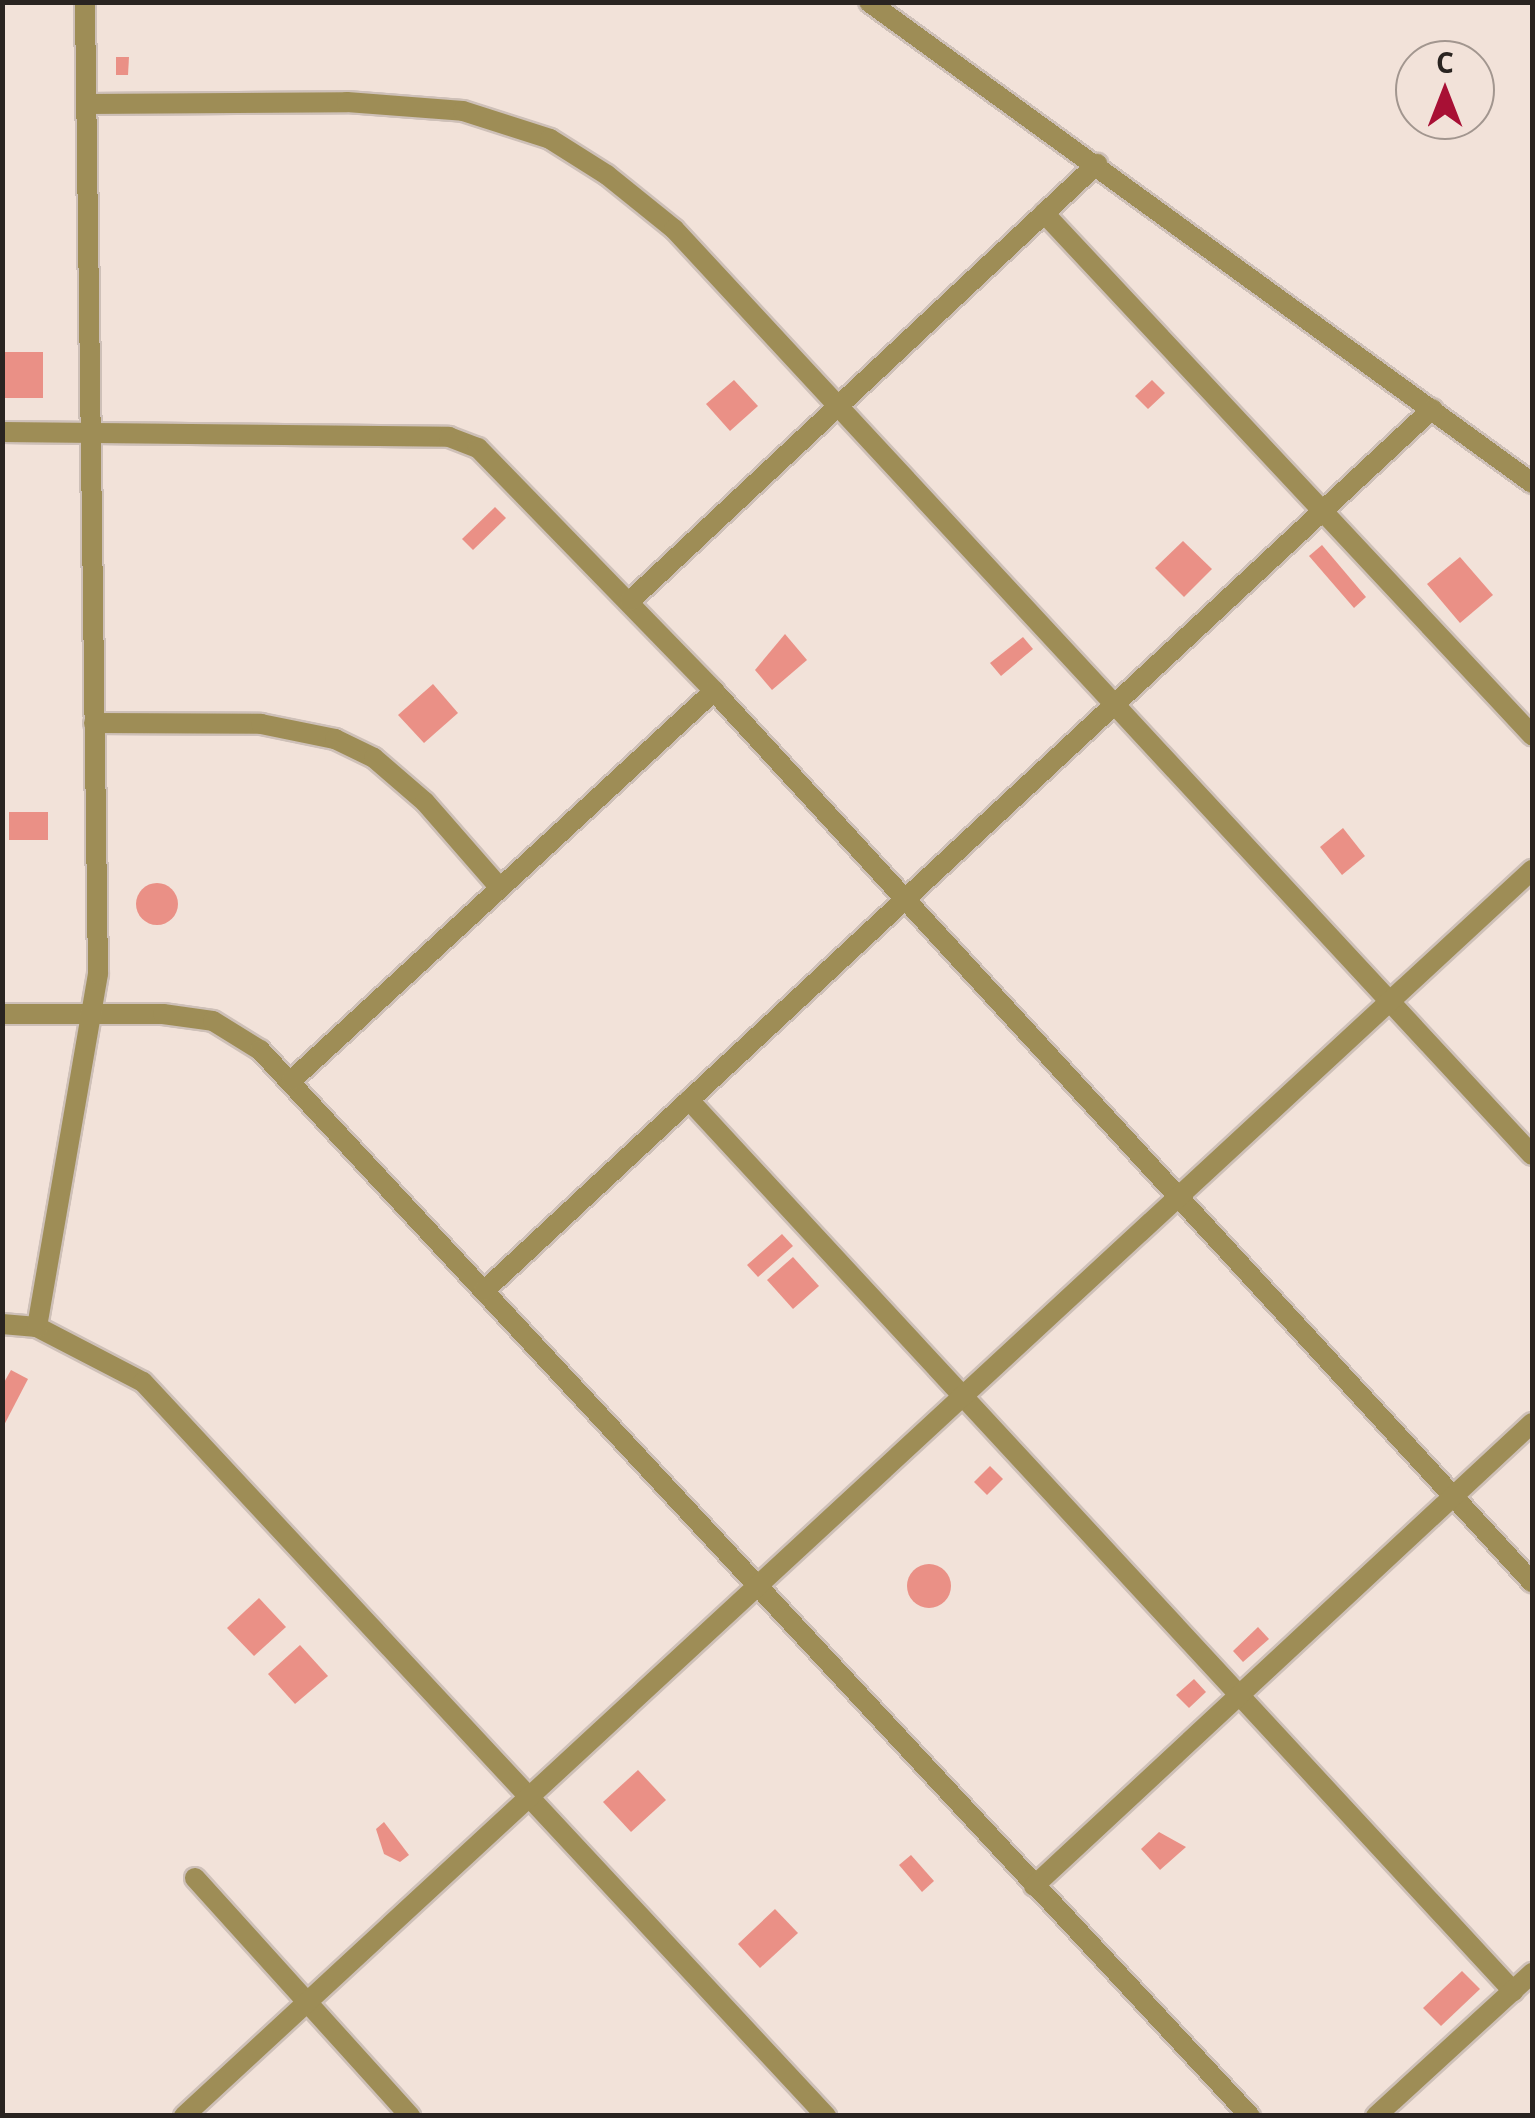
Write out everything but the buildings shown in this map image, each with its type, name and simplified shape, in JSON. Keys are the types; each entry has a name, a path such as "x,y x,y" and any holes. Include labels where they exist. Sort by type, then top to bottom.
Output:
{"street":[{"path":"37,1327 97,1012 85,2"},
{"path":"869,2 1532,482"},
{"path":"87,104 390,104 464,112 550,140 674,230 1532,1155"},
{"path":"630,601 1096,164"},
{"path":"1044,213 1532,735"},
{"path":"484,1290 1115,708 1432,409"},
{"path":"2,432 449,437 518,480 1532,1582"},
{"path":"292,1080 714,691"},
{"path":"94,723 261,724 335,739 374,758 425,802 500,888"},
{"path":"184,2116 1532,870"},
{"path":"2,1014 97,1012 212,1022 292,1080 1250,2116"},
{"path":"689,1100 1242,1690 1513,1991"},
{"path":"2,1324 37,1327 143,1382 826,2116"},
{"path":"1034,1886 1532,1422"},
{"path":"196,1878 410,2116"},
{"path":"1376,2116 1532,1973"}]}
